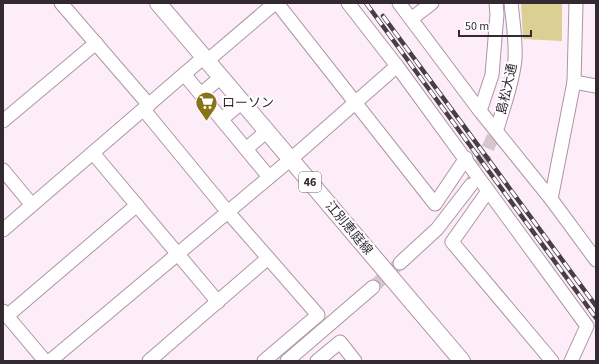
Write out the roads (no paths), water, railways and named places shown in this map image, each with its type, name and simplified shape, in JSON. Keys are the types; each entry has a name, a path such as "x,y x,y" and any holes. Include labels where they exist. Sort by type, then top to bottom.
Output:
{"main road":[{"name":"江別恵庭線","path":"158,3 462,361"}],"street":[{"path":"61,3 96,43 227,211 318,315 264,361"},
{"path":"3,230 184,74 276,3 435,204 466,158"},
{"path":"348,3 398,66 587,326 571,361"},
{"path":"399,3 480,111 551,199 596,260"},
{"path":"411,19 432,3"},
{"path":"480,111 492,75 497,14 496,3"},
{"name":"島松大通","path":"498,126 515,60 511,3"},
{"path":"551,199 574,82 576,3"},
{"path":"3,121 96,43"},
{"path":"50,361 269,177 398,66"},
{"path":"184,74 269,177"},
{"path":"201,94 221,77"},
{"path":"574,82 596,86"},
{"path":"222,119 242,102"},
{"path":"246,149 267,131"},
{"path":"93,153 218,302"},
{"path":"3,170 32,205"},
{"path":"400,262 437,229 471,184"},
{"path":"488,191 452,242 552,361"},
{"path":"45,361 5,314 137,204"},
{"path":"149,361 164,356 218,302 268,258"},
{"path":"287,361 373,287"},
{"path":"317,361 340,342 355,361"}],"tunnel":[{"path":"472,183 498,126"},
{"path":"373,287 400,263"}],"railway":[{"path":"366,3 596,318"},
{"path":"383,16 596,306"}],"place":[{"name":"ローソン","path":"206,122"}]}
